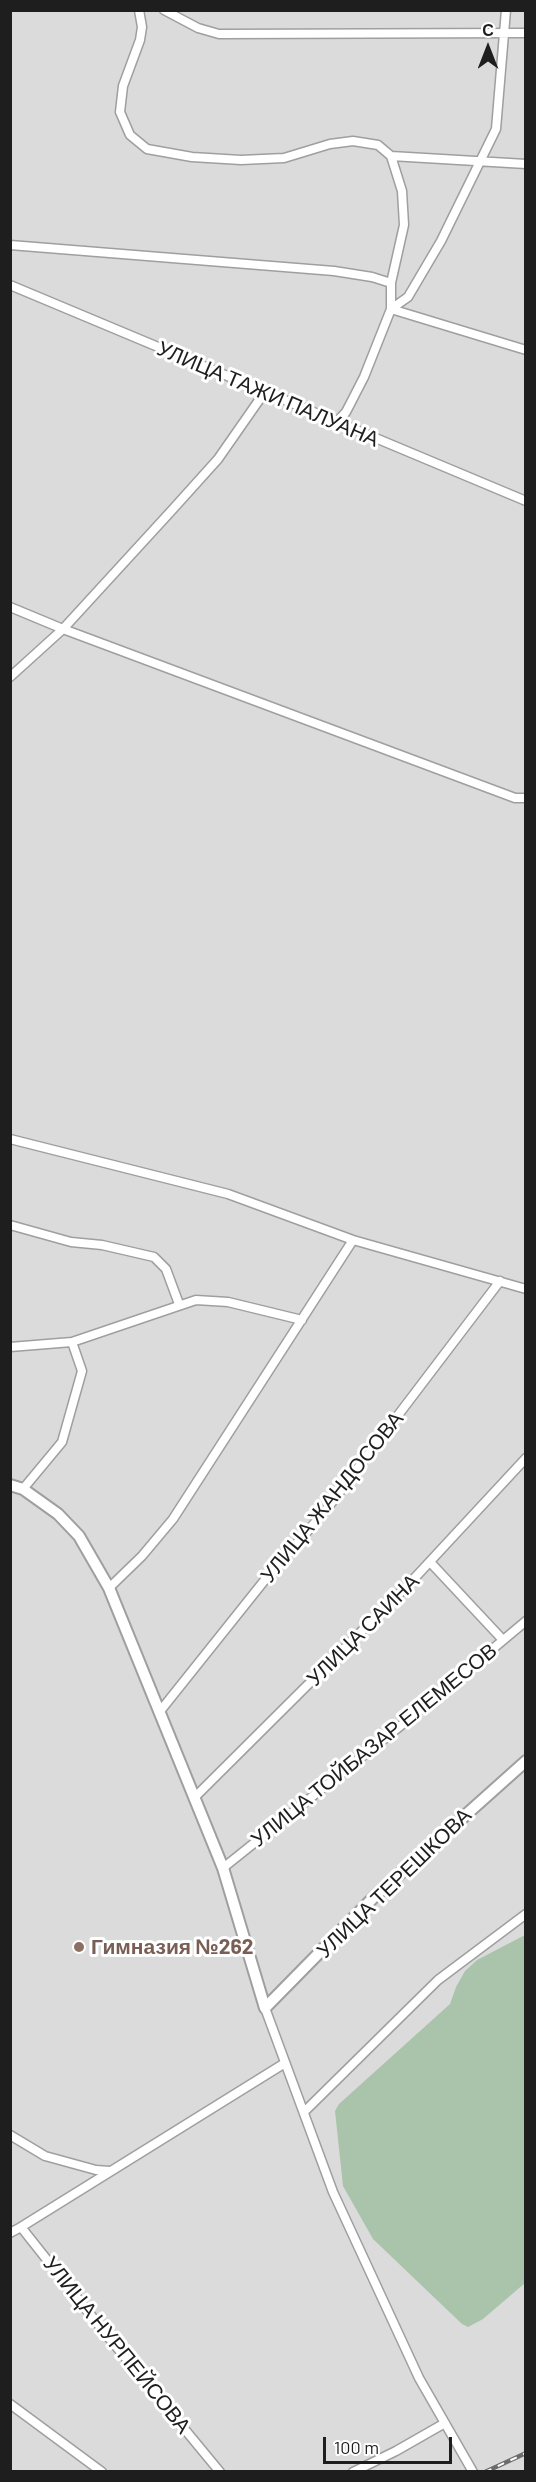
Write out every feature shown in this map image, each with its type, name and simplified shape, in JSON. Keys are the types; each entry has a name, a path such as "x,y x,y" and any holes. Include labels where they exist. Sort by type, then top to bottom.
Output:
{"street":[{"path":"139,10 142,27 140,40 123,86 120,112 129,135 147,149 192,157 241,160 284,158 330,144 353,141 378,145 391,156 402,191 405,225 391,283 391,309 364,377 346,412 337,422"},
{"path":"164,10 198,28 219,34 525,33"},
{"path":"391,309 408,297 441,241 496,129 506,10"},
{"path":"391,156 525,164"},
{"path":"10,244 334,271 391,283"},
{"name":"УЛИЦА ТАЖИ ПАЛУАНА","path":"10,285 525,501"},
{"path":"391,309 525,350"},
{"path":"10,677 63,629 218,459 264,393"},
{"path":"10,606 63,629 504,794 515,798 525,798"},
{"path":"10,1139 228,1194 353,1240 525,1289"},
{"path":"10,1225 71,1242 102,1245 154,1257 166,1269 179,1304"},
{"path":"109,1588 142,1556 173,1519 353,1240"},
{"name":"УЛИЦА ЖАНДОСОВА","path":"160,1710 264,1581 326,1510 500,1281"},
{"path":"10,1347 72,1342 179,1304 214,1299 302,1320"},
{"path":"22,1489 62,1442 82,1371 72,1342"},
{"name":"УЛИЦА САИНА","path":"195,1797 430,1563 525,1458"},
{"path":"10,1485 22,1489 58,1514 79,1536 109,1588 223,1868 265,2008 333,2192 419,2378 473,2472"},
{"path":"430,1563 503,1640"},
{"name":"УЛИЦА ТОЙБАЗАР ЕЛЕМЕСОВ","path":"223,1868 409,1719 525,1621"},
{"name":"УЛИЦА ТЕРЕШКОВА","path":"265,2008 374,1897 525,1761"},
{"path":"304,2112 438,1980 525,1914"},
{"path":"10,2233 285,2063"},
{"path":"10,2135 45,2156 96,2170 110,2171"},
{"name":"УЛИЦА НУРПЕЙСОВА","path":"21,2227 220,2472"},
{"path":"10,2404 102,2472"},
{"path":"353,2472 445,2423"}],"shaded area":[{"path":"11,11 525,11 525,2471 11,2472"}],"green space":[{"path":"525,1935 525,2283 483,2319 468,2327 462,2324 373,2239 343,2186 335,2111 339,2104 450,2004 465,1971 477,1960"}],"railway":[{"path":"485,2472 526,2453"}],"place":[{"name":"Гимназия №262","path":"79,1947"}]}
